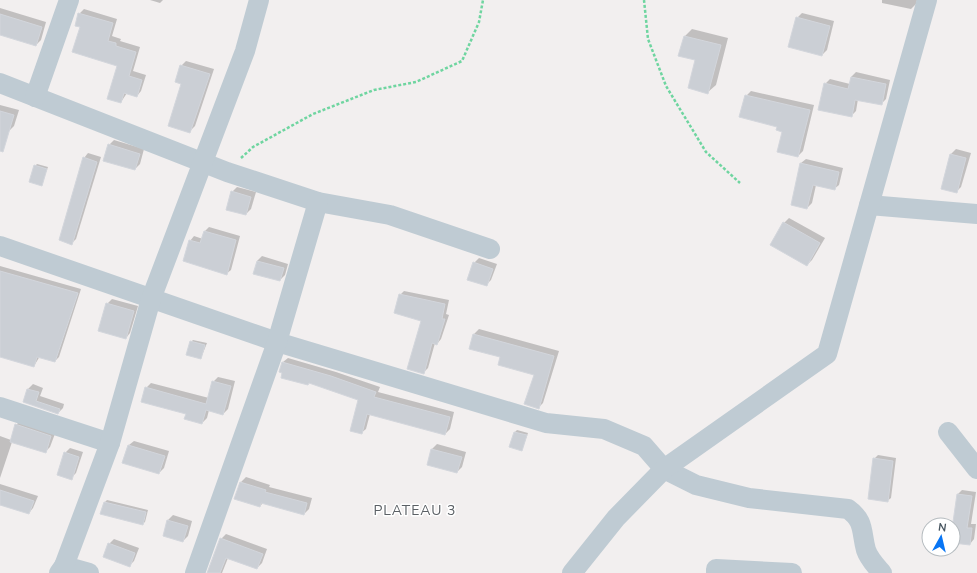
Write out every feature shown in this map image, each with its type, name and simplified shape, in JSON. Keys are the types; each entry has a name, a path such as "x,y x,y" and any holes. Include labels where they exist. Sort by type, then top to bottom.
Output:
{"street":[{"path":"35,97 68,0"},
{"path":"88,573 61,570 110,443 151,299 204,164 245,51 259,0"},
{"path":"572,573 616,518 664,469 827,354 927,0"},
{"path":"0,83 226,172 318,202 390,215 490,249"},
{"path":"195,573 277,342 318,202"},
{"path":"869,204 977,214"},
{"path":"0,246 277,342 546,423 604,430 644,446 664,469 696,484 749,498 848,509 857,515 863,531 866,551 882,573"},
{"path":"0,408 110,443"},
{"path":"948,432 977,469"},
{"path":"716,573 716,569 792,573"}],"path":[{"path":"226,172 253,147 313,114 374,90 416,82 462,61 479,22 483,0"},
{"path":"644,0 648,39 666,86 706,152 740,183"}],"building":[{"path":"78,13 113,23 108,41 116,43 116,46 136,52 129,76 142,80 137,97 124,93 121,103 107,99 117,66 72,52 80,27 75,26"},
{"path":"0,14 42,27 36,46 0,35"},
{"path":"796,17 830,26 822,56 788,47"},
{"path":"684,36 721,45 708,94 688,88 695,60 678,56"},
{"path":"180,65 210,74 190,133 168,126 181,84 175,82"},
{"path":"851,77 886,84 882,105 855,100 852,117 818,110 824,83 848,89"},
{"path":"745,95 810,110 798,157 777,152 782,132 776,130 777,127 739,117"},
{"path":"0,111 14,115 3,152 0,151"},
{"path":"108,144 140,154 135,170 103,161"},
{"path":"950,154 966,158 957,193 941,189"},
{"path":"83,157 97,162 72,245 59,240"},
{"path":"800,163 839,172 835,190 813,185 807,209 791,205"},
{"path":"34,165 47,169 42,186 29,182"},
{"path":"231,191 251,197 246,215 226,210"},
{"path":"783,222 820,243 807,266 770,245"},
{"path":"204,231 236,240 227,275 183,261 189,240 200,243"},
{"path":"257,261 284,268 280,281 253,274"},
{"path":"473,262 493,269 487,286 467,280"},
{"path":"0,271 78,293 55,362 37,357 34,367 0,357"},
{"path":"399,294 445,304 442,319 445,319 437,345 432,343 424,374 407,369 421,321 394,313"},
{"path":"106,303 134,311 126,339 98,331"},
{"path":"473,334 554,356 539,409 524,404 534,375 498,365 500,357 469,349"},
{"path":"190,341 205,345 201,359 186,355"},
{"path":"282,362 331,376 376,392 374,397 450,417 445,435 367,414 362,434 350,431 358,400 309,383 308,385 281,378 282,373 279,372"},
{"path":"212,381 231,386 223,415 206,410 202,424 184,419 186,414 141,402 145,387 206,404"},
{"path":"27,389 39,392 36,401 60,409 58,414 23,402"},
{"path":"15,424 51,436 46,453 10,442"},
{"path":"514,432 527,435 522,451 509,447"},
{"path":"128,445 165,456 159,474 122,463"},
{"path":"431,449 462,457 457,473 427,465"},
{"path":"64,452 79,457 72,480 57,475"},
{"path":"873,458 893,461 888,502 868,499"},
{"path":"240,482 266,490 265,492 307,503 304,515 261,503 260,507 234,499"},
{"path":"0,490 34,501 29,514 0,505"},
{"path":"957,494 972,496 967,528 972,528 970,545 961,544 961,517 954,517"},
{"path":"104,502 146,512 143,525 100,514"},
{"path":"167,520 188,526 183,542 163,536"},
{"path":"220,538 263,554 257,569 226,558 220,573 207,573"},
{"path":"108,543 135,553 130,567 103,557"}],"district":[{"name":"PLATEAU 3","path":"415,510"}]}
